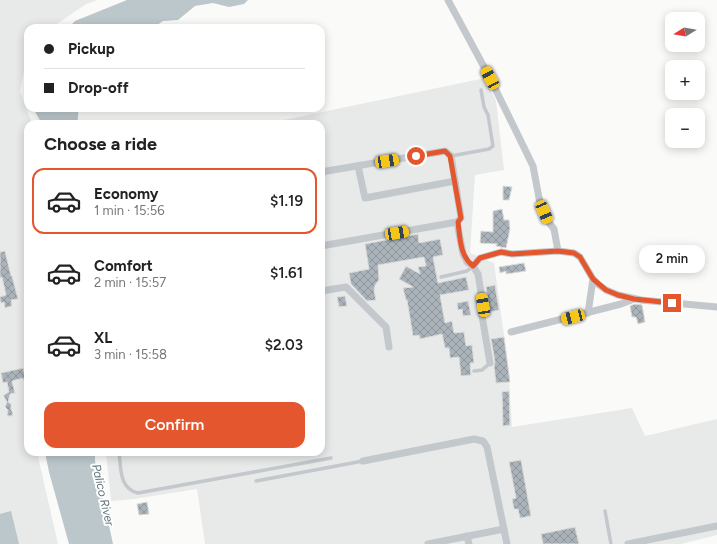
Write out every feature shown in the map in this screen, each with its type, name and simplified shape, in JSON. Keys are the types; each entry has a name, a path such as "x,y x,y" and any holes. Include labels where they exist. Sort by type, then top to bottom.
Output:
{"street":[{"path":"448,0 490,78 532,166 540,203 547,220 554,229 558,251"},
{"path":"325,171 445,151 450,156 461,218 458,222 463,254 467,262 473,266 478,274 483,305 482,316 490,363"},
{"path":"358,166 365,198 455,181"},
{"path":"325,245 458,222"},
{"path":"473,266 480,258 501,252 512,254 558,251 574,253 580,257 593,279 606,290 618,295 634,299 717,307"},
{"path":"588,313 593,279"},
{"path":"325,290 346,287 386,327 389,347"},
{"path":"511,332 588,313 634,299"},
{"path":"363,461 474,439 482,441 487,448 507,544"},
{"path":"628,544 717,526"},
{"path":"428,544 504,529"},
{"path":"467,536 469,544"}],"lane":[{"path":"450,156 489,149 493,146 488,115 484,108 481,90"},
{"path":"441,276 467,271 473,266"},
{"path":"474,371 482,370 490,363"},
{"path":"120,456 123,484 131,492 138,494 331,458"},
{"path":"256,481 363,461"},
{"path":"605,511 611,544"}],"shaded area":[{"path":"0,0 98,0 86,4 57,24 24,24 24,72 20,91 24,102 24,112 28,112 31,120 24,120 24,456 38,456 58,544 0,544"},
{"path":"127,0 248,0 244,4 229,7 213,3 195,6 178,20 163,21 159,24 72,24 75,21"},
{"path":"485,78 496,101 504,170 475,175 470,253 494,263 508,365 512,427 632,408 645,436 717,419 717,535 681,544 205,544 197,489 111,501 106,456 325,456 325,120 284,120"},
{"path":"35,112 68,112 68,120 40,120"},
{"path":"46,456 95,456 113,544 69,544"},
{"path":"11,511 19,544 0,544 0,514"}],"building":[{"path":"503,186 512,187 509,200 503,200"},
{"path":"502,209 504,220 509,220 510,229 506,248 496,246 497,244 480,243 481,231 493,232 493,211"},
{"path":"418,234 419,243 440,239 443,255 433,257 438,283 466,277 469,290 440,295 445,323 452,321 454,333 464,332 466,346 472,345 474,363 470,363 471,375 461,376 459,357 450,358 449,348 445,348 442,334 420,339 419,335 413,336 407,300 403,288 413,287 399,279 406,266 420,274 418,267 426,266 424,257 378,265 379,280 375,285 374,290 376,300 367,301 351,284 349,273 369,269 365,244"},
{"path":"5,251 18,299 11,300 12,306 5,308 4,302 1,303 0,300 0,297 6,295 2,277 0,278 0,252"},
{"path":"524,263 526,271 506,274 506,271 500,273 499,267"},
{"path":"495,285 499,310 490,312 486,287"},
{"path":"345,296 347,306 339,307 337,297"},
{"path":"468,301 471,315 463,316 462,309 458,310 457,303"},
{"path":"635,304 642,305 645,322 638,324 636,317 632,317 630,306"},
{"path":"504,337 510,382 496,383 495,362 491,339"},
{"path":"23,368 24,380 23,378 12,381 15,393 10,394 8,402 11,404 12,416 7,415 8,410 5,407 7,402 4,395 9,392 7,382 3,383 1,373"},
{"path":"509,391 510,425 503,426 502,392"},
{"path":"521,460 531,516 520,518 518,509 514,509 512,499 516,498 509,462"},
{"path":"147,502 149,514 139,515 137,504"},
{"path":"575,527 579,544 543,544 541,534"}],"waterway":[{"name":"Palico River","path":"72,120 73,112"}],"route":[{"path":"416,156 445,151 450,156 461,218 458,222 463,254 467,262 473,266 480,258 501,252 512,254 558,251 574,253 580,257 598,285 606,290 634,299 672,303"}]}
